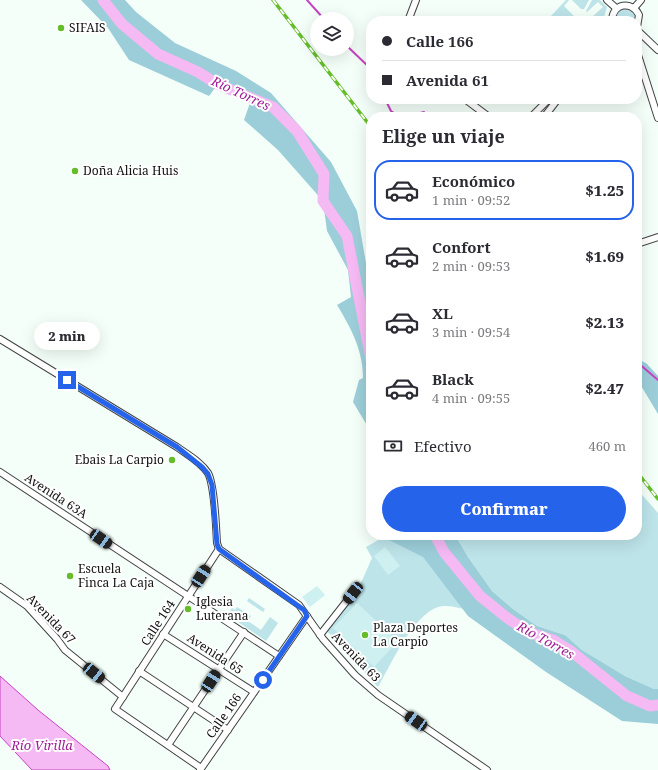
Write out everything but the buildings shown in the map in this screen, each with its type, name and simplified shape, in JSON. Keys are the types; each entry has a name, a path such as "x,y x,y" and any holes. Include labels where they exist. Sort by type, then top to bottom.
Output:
{"street":[{"path":"410,16 416,0"},
{"path":"608,0 616,8"},
{"path":"634,8 641,0"},
{"path":"612,16 616,8 623,5 634,8 639,16"},
{"path":"642,35 658,50"},
{"path":"642,68 658,118"},
{"path":"472,104 482,112"},
{"path":"536,112 544,104"},
{"path":"548,112 554,104"},
{"path":"642,242 658,237"},
{"path":"0,339 177,447 193,459 208,474 212,485 217,544 219,549"},
{"name":"Avenida 63A","path":"0,472 280,656"},
{"name":"Calle 164","path":"168,745 115,709 219,549"},
{"name":"Avenida 63","path":"219,549 299,605 320,635 355,675 378,695 487,770"},
{"name":"Avenida 67","path":"0,587 27,606 57,639 64,650 123,697"},
{"path":"320,635 353,593"},
{"name":"Calle 166","path":"201,769 307,616"},
{"path":"201,769 168,745 244,632"},
{"name":"Avenida 65","path":"163,634 254,692"},
{"path":"139,671 228,730"}],"shaded area":[{"path":"81,0 125,0 136,12 175,43 236,71 271,93 331,162 357,211 366,263 366,424 353,402 359,380 363,378 361,358 347,322 337,305 351,297 348,270 327,231 323,201 278,150 244,120 250,103 215,88 209,96 129,60 108,28"},
{"path":"566,0 569,0 564,6 574,16 551,16"},
{"path":"572,0 589,0 584,9 581,9"},
{"path":"592,0 600,0 607,7 604,16 593,16 603,7 598,2 587,12 586,11"},
{"path":"629,8 635,16 616,16 616,13 620,9"},
{"path":"642,361 647,364 658,376 658,414 642,387"},
{"path":"642,495 658,513 658,689 654,689 625,676 582,650 565,635 537,626 513,609 492,591 458,540 642,540"},
{"path":"378,540 427,540 472,611 442,606 429,612 411,630 378,687 326,630 356,594 372,558 366,547"},
{"path":"389,540 458,540 492,591 513,609 537,626 565,635 582,650 625,676 654,689 658,689 658,724 622,721 546,672 468,616 423,557"},
{"path":"385,547 400,566 388,575 374,556"},
{"path":"317,586 325,595 310,607 302,597"},
{"path":"249,598 265,609 263,612 247,601"},
{"name":"Plaza Deportes La Carpio","path":"357,603 398,641 374,667 333,628"},
{"path":"237,607 251,616 248,621 261,630 270,617 278,623 266,641 227,615 232,608 235,610"}],"water":[{"name":"Río Virilla","path":"0,676 38,710 108,766 110,770 32,770 0,736"}],"waterway":[{"name":"Río Torres","path":"103,0 122,24 158,54 198,72 217,84 273,107 297,131 324,174 323,201 347,236 366,333"},
{"path":"307,0 318,12"},
{"path":"354,53 366,64"},
{"path":"388,104 392,112"},
{"path":"642,366 658,380"},
{"name":"Río Torres","path":"438,540 444,552 480,596 506,617 528,632 553,640 572,652 627,696 650,706 658,705"}],"railway":[{"path":"273,0 366,121"},
{"path":"642,478 658,499"}],"place":[{"name":"SIFAIS","path":"61,28"},
{"name":"Doña Alicia Huis","path":"75,171"},
{"name":"Ebais La Carpio","path":"172,460"},
{"name":"Escuela Finca La Caja","path":"70,576"},
{"name":"Iglesia Luterana","path":"188,609"},
{"name":"Plaza Deportes La Carpio","path":"365,635"}],"route":[{"path":"67,380 177,447 202,467 208,474 212,485 217,544 219,549 304,610 307,616 263,680"}]}
